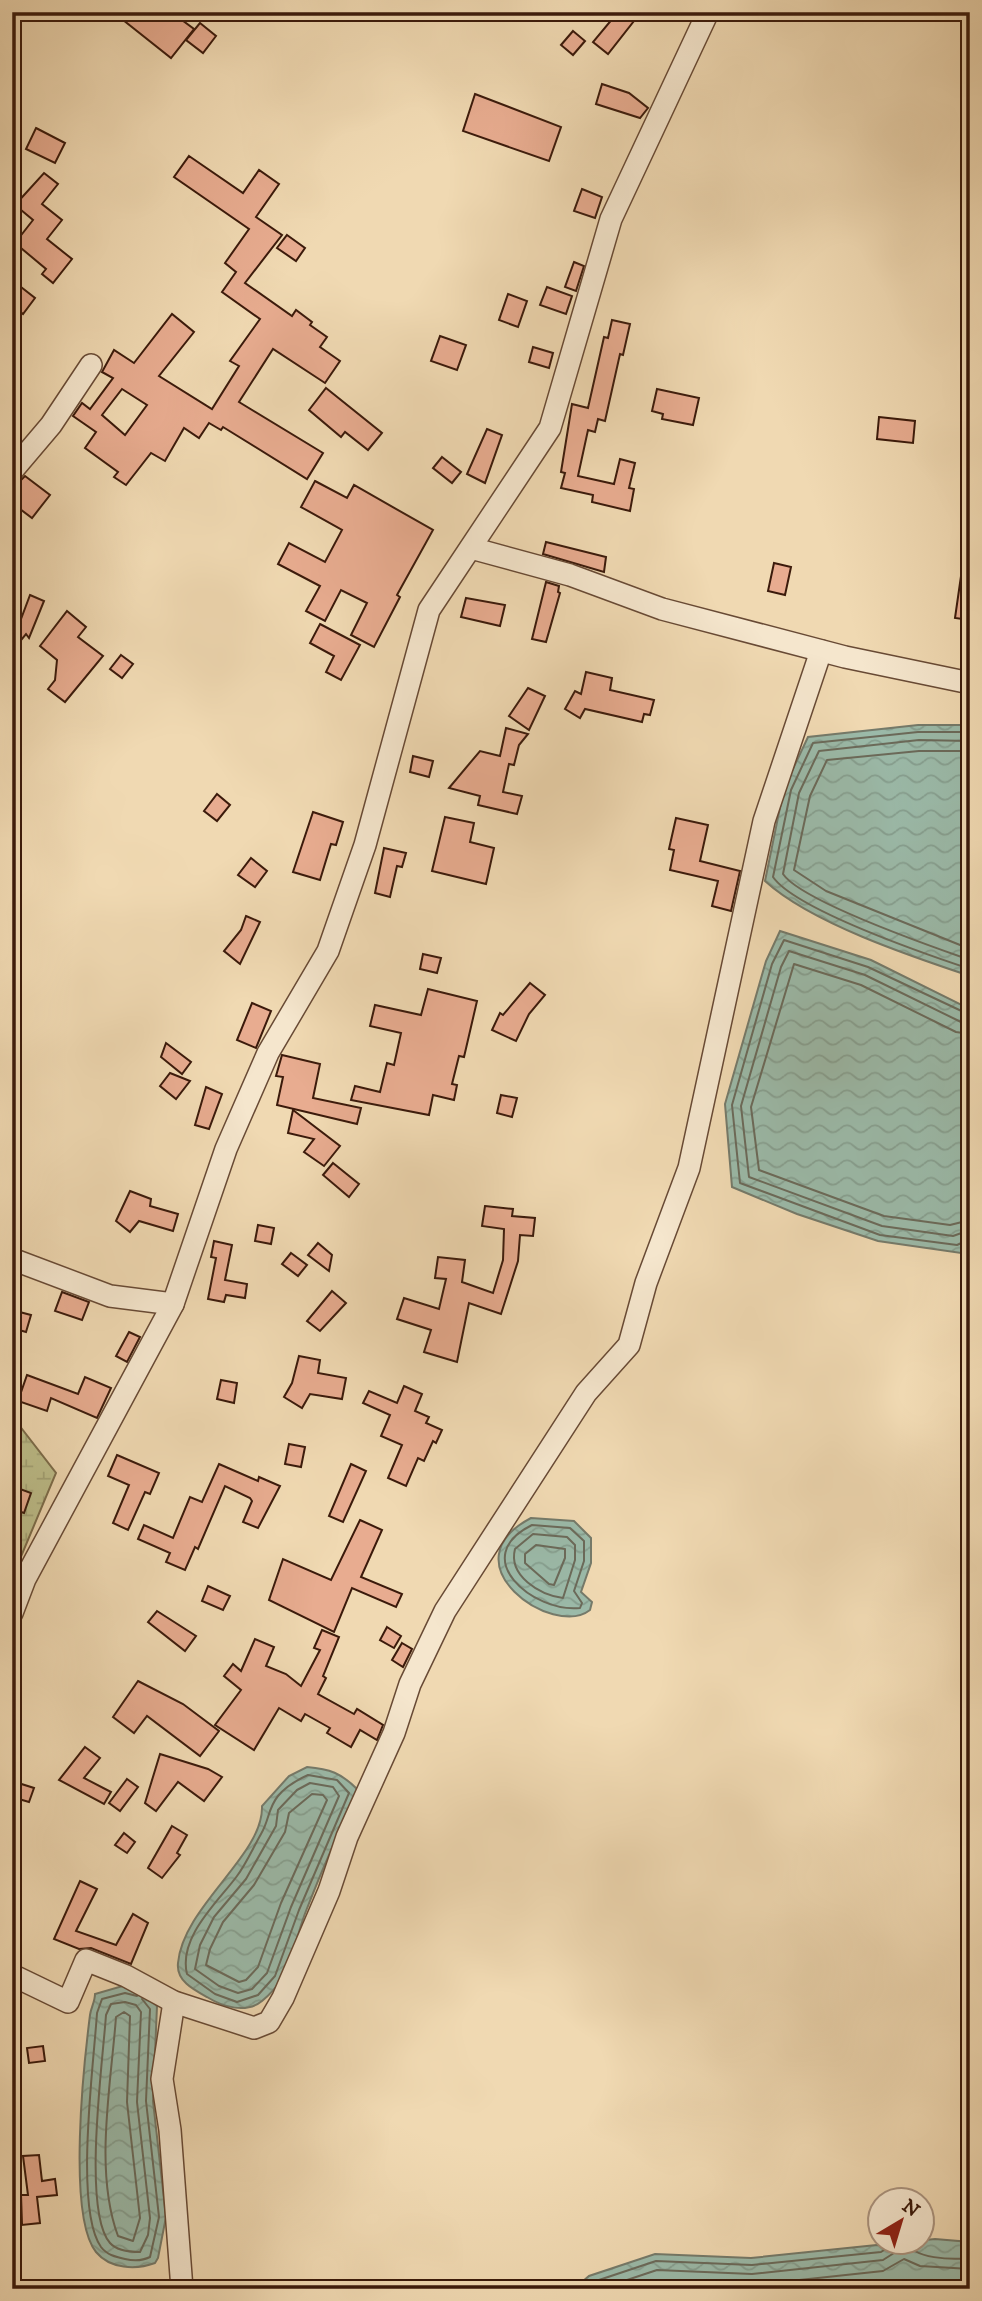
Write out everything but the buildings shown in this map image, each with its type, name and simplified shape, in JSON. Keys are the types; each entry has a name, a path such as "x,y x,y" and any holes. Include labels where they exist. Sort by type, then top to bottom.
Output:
{"street":[{"path":"12,1613 25,1579 173,1304 226,1149 268,1054 328,951 365,845 429,610 550,428 611,219 708,12"},
{"path":"12,471 51,425 91,365"},
{"path":"471,548 570,575 663,609 821,651 970,683"},
{"path":"12,1975 68,2002 86,1960 126,1976 174,2002 254,2028 269,2022 283,1998 328,1891 347,1837 394,1733 411,1684 445,1611 586,1393 629,1345 646,1283 689,1168 764,821 821,651"},
{"path":"12,1259 110,1296 173,1304"},
{"path":"174,2002 162,2079 170,2130 182,2289"}],"green space":[{"path":"12,1416 56,1473 12,1578"}],"water":[{"path":"918,725 970,725 970,976 862,937 808,911 765,881 784,788 808,737"},
{"path":"780,931 871,960 970,1009 970,1243 961,1253 878,1241 797,1214 732,1187 725,1104 766,961"},
{"path":"531,1518 574,1521 591,1538 591,1563 581,1592 592,1602 590,1610 573,1616 553,1614 532,1606 514,1592 502,1575 499,1555 507,1536"},
{"path":"307,1767 329,1771 346,1779 357,1789 353,1803 320,1876 288,1965 278,1984 256,2005 234,2008 220,2004 192,1988 180,1975 178,1963 183,1942 207,1901 250,1843 259,1824 262,1806 289,1776"},
{"path":"126,1985 145,1991 157,2006 153,2101 166,2217 158,2258 155,2263 140,2267 116,2265 96,2252 87,2233 80,2174 84,2067 95,1994"},
{"path":"936,2239 970,2242 970,2289 574,2289 589,2276 655,2254 751,2258 866,2246 866,2256 936,2256"}]}
